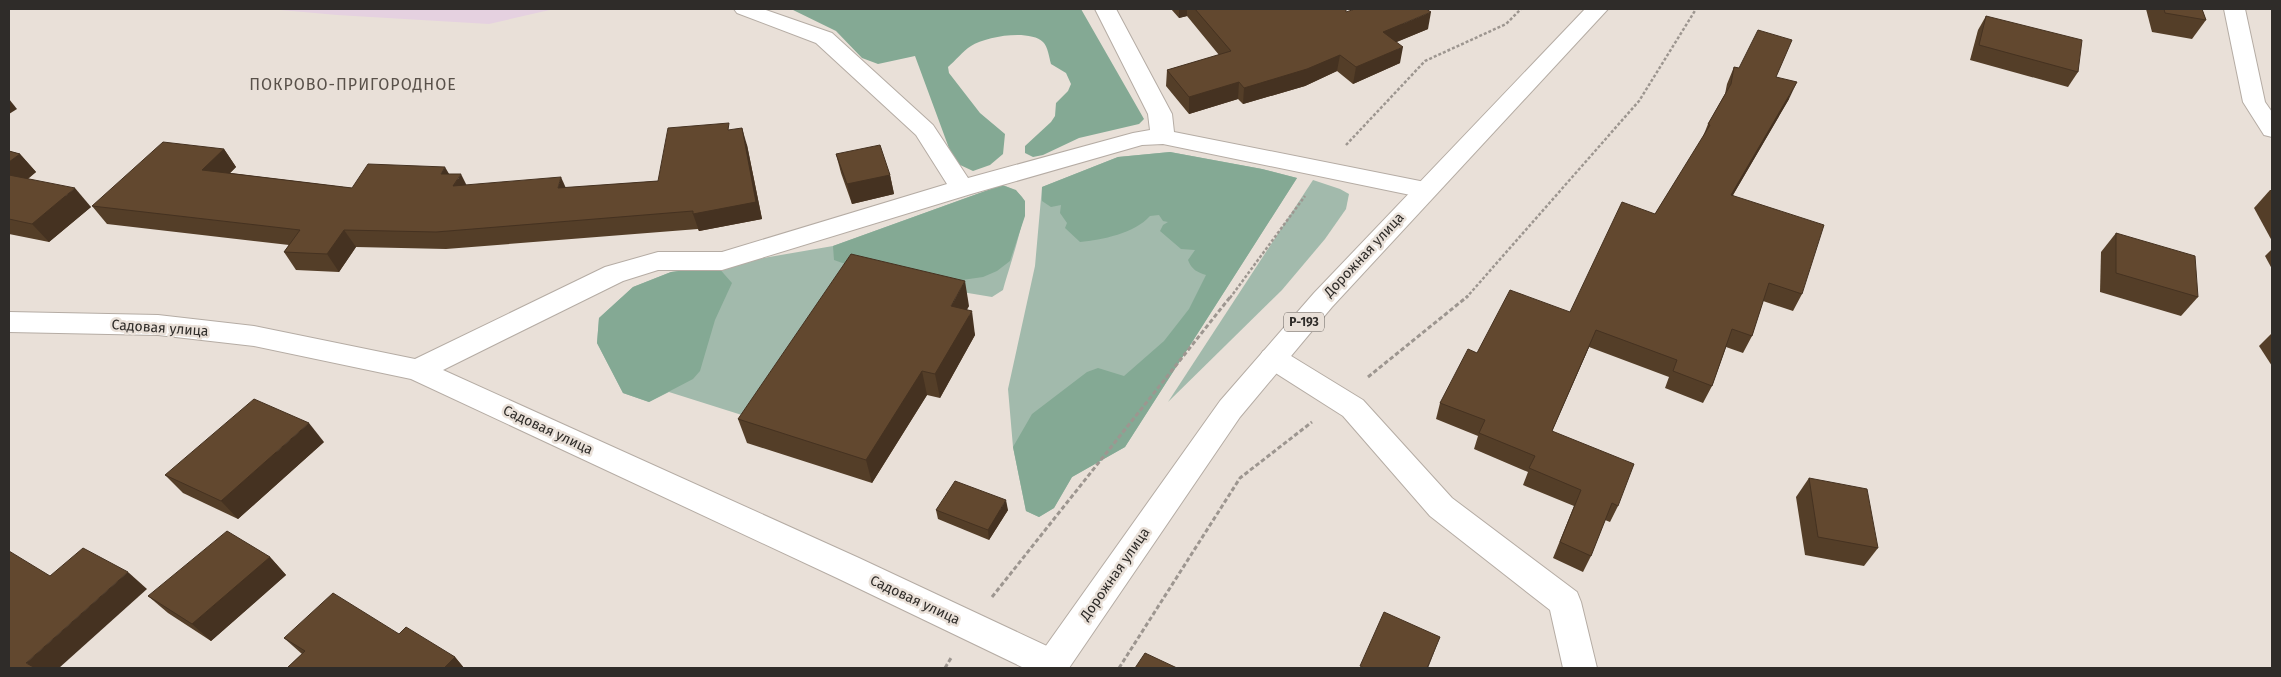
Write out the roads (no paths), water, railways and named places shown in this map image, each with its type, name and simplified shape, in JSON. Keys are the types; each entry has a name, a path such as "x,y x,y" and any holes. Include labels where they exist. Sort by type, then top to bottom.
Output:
{"street":[{"path":"744,9 824,38 925,130 962,188"},
{"path":"1106,9 1160,114 1164,136"},
{"name":"Дорожная улица","path":"1051,667 1230,409 1323,300 1597,9"},
{"path":"2234,9 2254,102 2272,130"},
{"path":"418,370 614,274 658,261 722,261 962,188 1140,138 1164,136 1425,190"},
{"name":"Садовая улица","path":"9,322 158,325 254,336 418,370 970,625 1051,667"},
{"path":"1273,358 1353,408 1441,507 1565,602 1580,668"}],"district":[{"name":"ПОКРОВО-ПРИГОРОДНОЕ","path":"353,84"}]}
